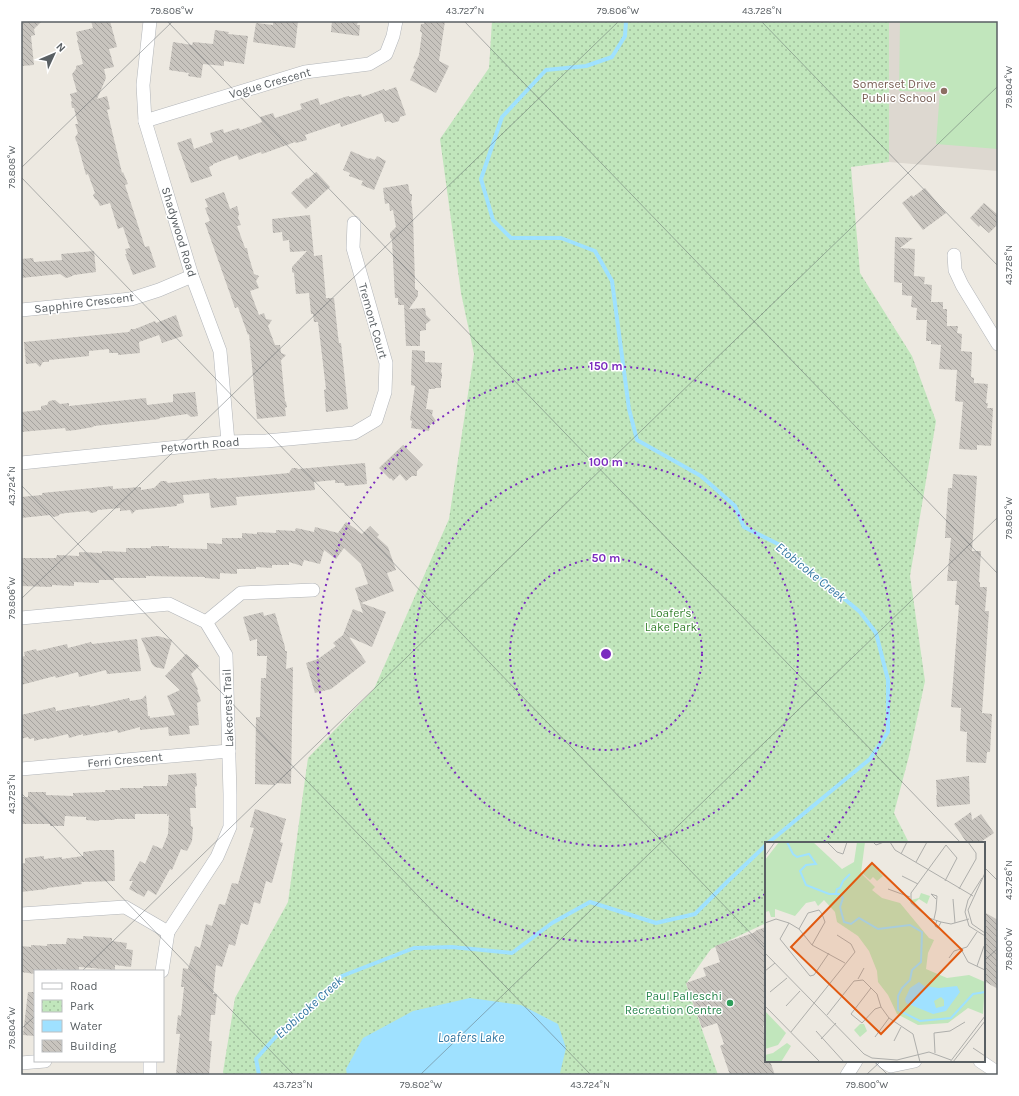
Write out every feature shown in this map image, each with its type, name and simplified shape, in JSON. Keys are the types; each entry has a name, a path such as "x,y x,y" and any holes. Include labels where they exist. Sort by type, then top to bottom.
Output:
{"street":[{"name":"Shadywood Road","path":"150,21 143,85 145,121 192,276 220,351 228,442"},
{"name":"Vogue Crescent","path":"145,121 305,72 368,64 386,54 393,36 396,21"},
{"name":"Tremont Court","path":"354,223 353,248 386,363 385,392 376,420"},
{"path":"954,255 955,270 962,285 998,344"},
{"name":"Sapphire Crescent","path":"21,310 131,299 159,290 192,276"},
{"name":"Petworth Road","path":"21,463 228,442 266,441 354,433 376,420"},
{"path":"21,618 169,604 206,622 241,593 313,590"},
{"name":"Lakecrest Trail","path":"162,970 168,932 217,857 230,827 226,656 206,622"},
{"name":"Ferri Crescent","path":"21,769 229,751"},
{"path":"21,914 125,907 168,932"},
{"path":"21,1063 34,1062"},
{"path":"150,1062 150,1075"},
{"path":"847,1075 855,1062"},
{"path":"886,1064 905,1062"},
{"path":"982,1062 998,1073"}],"shaded area":[{"name":"Somerset Drive Public School","path":"889,21 998,21 998,171 889,162"}],"green space":[{"name":"Loafer's Lake Park","path":"492,21 889,21 889,162 851,167 860,273 912,356 936,421 910,576 925,681 909,756 894,813 908,842 765,842 765,923 711,949 686,984 718,1075 224,1075 223,1072 235,998 288,902 308,758 374,689 449,519 474,354 461,293 440,139 489,68"},
{"name":"Somerset Drive Public School","path":"900,21 998,21 998,149 936,144 940,90 934,92 899,91"}],"water":[{"name":"Loafers Lake","path":"470,998 521,1005 558,1024 566,1048 560,1073 561,1075 347,1075 346,1069 363,1038 413,1011"}],"building":[{"path":"21,21 42,21 34,29 35,35 31,36 34,65 21,66"},
{"path":"91,21 110,21 117,47 109,49 114,67 104,69 106,78 97,99 107,96 110,109 107,110 122,173 123,172 128,184 125,185 145,247 149,246 156,267 133,275 125,254 127,254 125,249 130,248 123,227 118,229 110,203 100,206 95,199 93,195 95,193 88,174 86,175 75,137 78,133 75,124 78,124 74,108 72,108 70,94 77,92 72,74 76,69 76,66 83,64 76,32 93,28"},
{"path":"273,21 298,21 295,48 253,42 256,23 273,25"},
{"path":"332,21 358,21 357,25 360,25 359,36 331,32"},
{"path":"424,21 445,21 439,61 449,66 436,93 410,80 415,69 413,68 419,55 422,33 420,31 421,24 424,24"},
{"path":"215,30 229,32 228,34 248,36 244,64 224,61 224,66 203,64 201,78 188,76 189,73 169,70 173,42 192,45 193,42 213,44"},
{"path":"396,87 406,115 400,117 399,121 393,123 388,121 385,122 382,113 341,127 340,123 305,135 307,140 295,142 262,154 261,152 239,160 237,155 213,164 209,167 212,176 191,183 177,143 191,138 194,149 213,142 210,133 223,129 224,133 239,128 240,130 262,122 260,117 273,113 275,118 302,109 300,104 318,98 320,105 348,96 350,97 361,94 362,97 384,89 385,91"},
{"path":"351,151 369,159 375,160 377,156 386,161 374,190 361,185 363,181 349,176 350,173 343,170"},
{"path":"316,172 330,187 306,209 291,193"},
{"path":"408,184 410,194 412,194 411,201 413,217 415,289 418,291 418,296 409,309 425,308 426,315 431,320 426,324 426,330 420,331 420,346 406,346 404,305 398,305 398,298 395,298 392,240 390,233 396,227 393,210 390,211 389,203 385,204 383,188"},
{"path":"925,188 946,213 923,230 902,203 912,195 913,197"},
{"path":"224,192 230,209 237,206 239,214 238,218 241,225 237,226 245,248 247,248 254,274 259,276 256,281 259,288 250,291 259,315 264,313 266,319 272,320 268,326 275,345 280,345 281,353 286,355 281,360 285,401 287,407 285,408 286,416 257,419 249,334 248,335 238,307 235,308 205,223 210,221 205,208 208,207 205,199"},
{"path":"984,203 998,215 998,224 989,233 980,225 979,227 970,218"},
{"path":"310,215 314,256 322,255 326,298 334,298 339,343 341,343 348,409 326,412 324,390 326,389 318,322 314,322 313,314 311,314 309,293 296,294 294,273 292,272 292,267 307,251 290,252 289,240 283,241 282,232 273,233 272,219"},
{"path":"895,237 913,238 900,248 915,249 914,276 925,277 924,284 932,285 931,302 943,302 943,309 947,309 947,326 958,326 957,333 962,334 961,351 972,352 971,377 974,378 974,383 988,384 986,403 988,403 987,408 993,408 991,446 977,445 977,450 959,449 963,402 955,401 957,370 939,369 941,345 931,344 931,341 926,341 927,320 916,320 917,308 911,307 912,296 902,295 902,283 894,282"},
{"path":"94,251 96,272 74,275 66,278 60,274 21,278 21,259 33,258 34,262 62,260 61,254"},
{"path":"176,315 183,336 162,343 159,335 139,342 140,353 118,355 118,353 109,353 109,349 89,351 89,356 49,360 49,362 43,362 40,367 36,363 26,364 24,342 129,332 131,329 135,329 155,321 156,323"},
{"path":"412,350 425,351 425,362 442,363 441,388 429,389 426,409 433,410 432,415 436,421 430,425 429,431 411,428 412,421 410,420 415,386 411,385"},
{"path":"195,392 198,416 191,417 187,414 66,431 65,428 21,432 21,412 41,410 41,406 47,405 49,401 55,400 60,404 69,403 69,406 146,398 147,405 173,402 173,394"},
{"path":"403,445 423,465 417,471 417,476 412,476 406,481 400,474 393,481 379,468"},
{"path":"365,463 367,484 345,486 344,483 335,483 335,480 314,482 315,490 236,497 237,505 211,508 209,493 183,495 184,503 177,504 177,506 136,510 132,514 130,510 120,511 120,508 98,510 91,513 88,511 66,513 53,517 50,515 21,518 21,497 42,495 42,493 113,486 113,489 141,487 141,490 154,488 161,481 166,481 168,483 245,477 289,473 292,468 298,469"},
{"path":"953,474 977,476 972,551 981,551 979,582 980,587 987,587 985,611 989,611 982,713 992,714 990,752 987,752 986,763 966,762 967,732 960,731 961,708 951,707 959,605 955,605 957,581 947,581 951,538 945,538 948,488 952,488"},
{"path":"346,522 362,534 370,526 379,535 377,537 388,547 396,570 387,573 394,591 361,603 386,612 372,647 349,637 366,662 331,689 315,693 306,663 318,659 336,646 333,643 343,635 353,609 363,613 355,588 368,584 361,564 344,548 336,559 324,550 320,564 304,560 302,566 289,562 289,565 272,565 272,568 256,567 256,569 237,569 237,574 220,573 220,579 205,577 146,576 146,578 114,578 114,580 99,580 99,583 74,582 74,586 21,586 21,558 56,558 57,555 79,556 79,552 126,552 126,548 151,548 151,546 207,549 207,543 222,544 222,538 242,538 242,533 276,533 276,530 295,531 296,528 314,532 315,527 338,533"},
{"path":"263,612 264,616 275,613 285,651 287,651 286,669 293,667 291,784 255,784 256,717 260,717 261,678 266,678 267,656 257,656 257,639 250,641 243,617"},
{"path":"158,636 172,640 164,669 155,667 152,664 141,638"},
{"path":"137,639 141,671 107,674 106,670 79,677 78,672 56,678 55,676 21,685 21,657 25,656 24,652 36,649 37,651 67,644 68,648 91,642 92,644"},
{"path":"186,654 199,666 191,674 198,689 197,690 201,701 197,703 199,725 189,726 190,734 169,736 168,727 140,730 140,727 118,733 117,730 83,736 83,734 69,738 68,734 34,741 34,738 29,739 28,737 21,739 21,715 55,707 56,711 90,705 90,707 129,698 130,701 142,699 146,695 148,716 150,716 150,718 175,715 167,696 180,690 165,676"},
{"path":"196,773 196,808 190,808 191,826 193,827 192,841 187,851 181,849 172,870 170,869 156,895 148,890 144,897 129,889 133,881 129,881 140,861 145,864 153,845 162,849 168,834 169,815 135,814 135,819 99,821 86,820 86,817 65,816 64,826 50,826 50,824 21,824 21,797 28,797 28,792 46,792 46,795 73,796 73,793 105,792 105,790 120,790 120,788 167,786 168,775"},
{"path":"969,776 970,804 937,807 936,780"},
{"path":"255,809 286,819 280,842 283,843 272,883 266,881 260,904 254,902 248,925 241,923 235,946 229,944 222,967 216,965 213,994 217,994 215,1015 211,1015 209,1041 212,1041 209,1075 176,1074 180,1034 176,1034 178,1015 181,1016 184,987 181,987 183,968 188,969 195,946 200,948 206,924 212,926 219,904 225,905 232,883 238,884 254,828 250,827"},
{"path":"971,812 972,820 981,814 994,833 980,842 966,842 954,824"},
{"path":"114,850 115,881 81,882 82,884 21,892 21,864 25,863 25,858 44,856 44,859 62,857 62,859 83,856 83,852"},
{"path":"985,913 998,920 998,989 985,982"},
{"name":"Paul Palleschi Recreation Centre","path":"765,927 765,1025 763,1026 765,1032 765,1062 770,1062 775,1075 730,1075 720,1046 724,1044 717,1023 702,1028 686,983 706,976 703,968 720,962 715,946 753,933"},
{"path":"83,936 112,938 112,941 127,943 126,949 133,950 131,967 115,965 115,970 79,967 79,970 34,970 34,974 21,972 21,946 31,947 31,945 47,946 47,944 66,944 67,938 83,939"},
{"path":"28,992 34,992 34,1036 23,1035"}],"waterway":[{"name":"Etobicoke Creek","path":"626,21 625,36 612,57 586,66 546,70 502,117 481,179 493,220 511,238 561,238 595,251 612,281 629,409 637,440 701,476 735,506 744,527 780,545 860,612 876,633 888,680 888,732 870,759 769,842"},
{"name":"Etobicoke Creek","path":"259,1075 256,1059 280,1032 342,976 414,948 452,947 512,953 552,923 590,902 656,923 695,914 765,846"}],"place":[{"name":"Somerset Drive Public School","path":"944,91"},
{"name":"Paul Palleschi Recreation Centre","path":"730,1003"}]}
